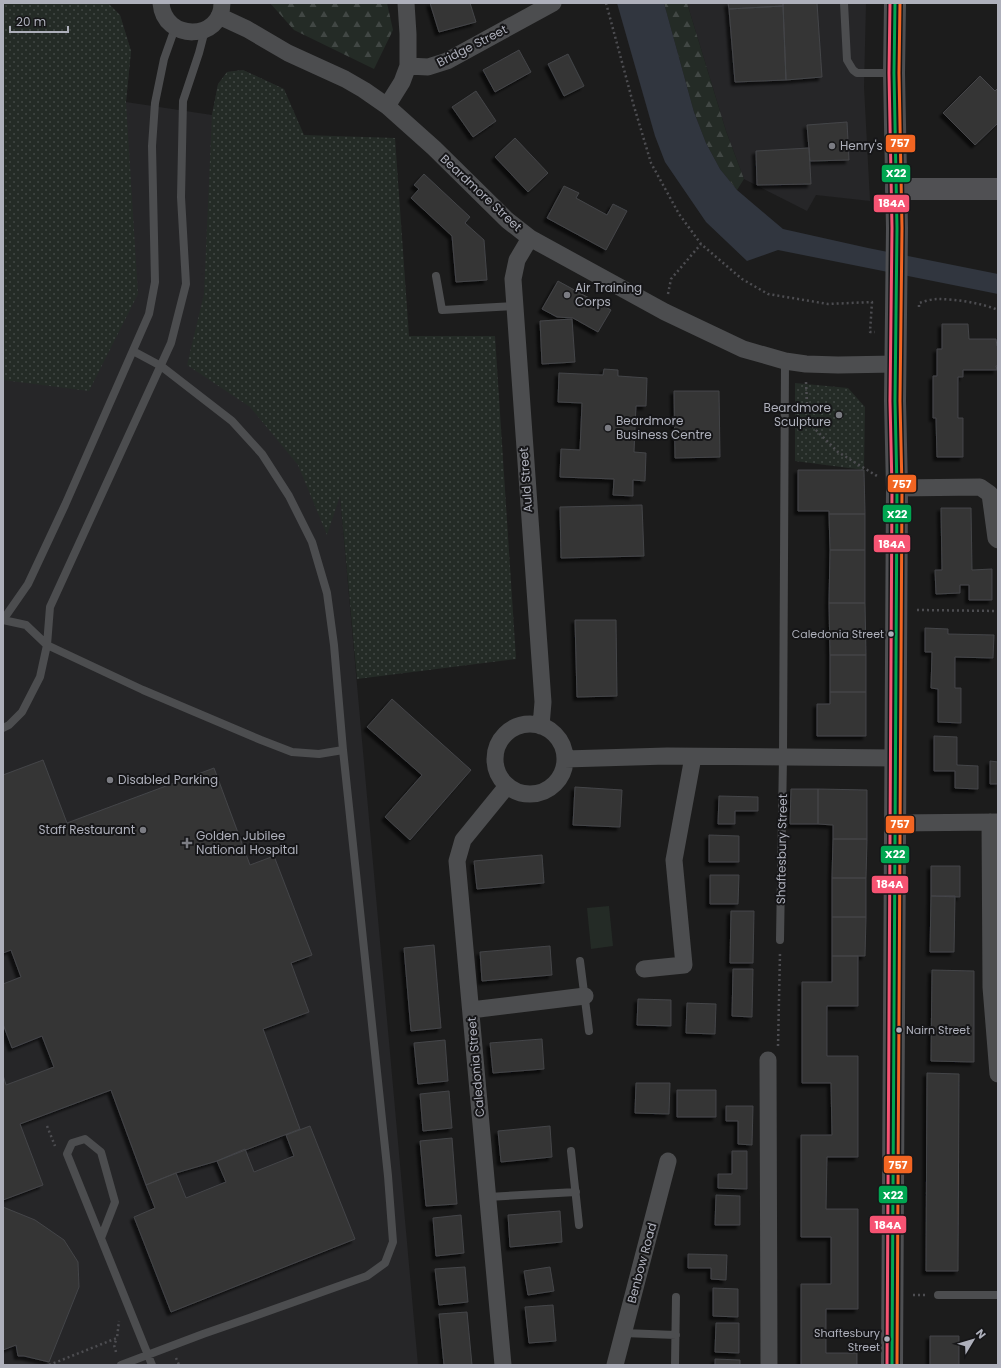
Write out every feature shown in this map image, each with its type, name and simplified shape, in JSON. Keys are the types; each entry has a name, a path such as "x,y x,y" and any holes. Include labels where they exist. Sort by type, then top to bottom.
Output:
{"main road":[{"path":"892,1365 897,488 895,401 897,228 894,73 895,3"},
{"path":"896,189 998,189"}],"street":[{"path":"161,3 163,14 168,22 175,28 185,32 195,33 205,30 214,24 220,10"},
{"path":"387,106 402,82 408,66 406,3"},
{"name":"Bridge Street","path":"408,66 428,67 447,61 553,3"},
{"name":"Beardmore Street","path":"220,10 247,29 288,53 345,79 364,90 387,106 434,148 507,220 530,238 665,312 743,349 785,361 806,364 838,365 896,364"},
{"name":"Auld Street","path":"530,238 517,260 513,279 543,702 541,726"},
{"path":"897,488 980,487 990,494 996,538 998,540"},
{"path":"529,724 541,726 551,731 559,739 564,748 564,771 558,781 550,788 539,793 528,794 517,792 507,786 500,776 496,765 496,753 500,742 508,733 518,727 529,724"},
{"path":"565,759 667,756 896,758"},
{"path":"644,969 684,965 674,860 693,756"},
{"name":"Caledonia Street","path":"503,1365 457,861 463,840 507,786"},
{"path":"896,823 994,822 994,956 991,987 997,1038 998,1074"},
{"path":"471,1010 585,996"},
{"path":"768,1060 769,1365"},
{"name":"Benbow Road","path":"615,1365 668,1161"}],"lane":[{"path":"844,3 847,60 853,70 857,73 894,73"},
{"path":"175,28 164,59 155,103 152,146 155,282 149,314 65,505 28,584 3,620 26,625 47,645 157,696 292,752 319,754 343,750"},
{"path":"3,728 9,725 22,712 40,677 47,645 50,607 171,343 186,284 181,196 183,102 205,30"},
{"path":"436,276 442,310 514,306"},
{"path":"121,1365 367,1276 385,1263 393,1242 387,1168 343,750 334,645 327,593 312,542 289,496 262,454 232,421 160,366 133,351"},
{"name":"Shaftesbury Street","path":"780,940 783,757 785,361"},
{"path":"580,961 589,1031"},
{"path":"101,1238 115,1202 101,1152 85,1139 72,1143 67,1154 152,1365"},
{"path":"571,1151 579,1225"},
{"path":"488,1196 576,1192"},
{"path":"938,1295 998,1296"},
{"path":"675,1365 676,1297"},
{"path":"623,1333 676,1334"}],"path":[{"path":"606,3 651,164 679,214 701,244 742,279 768,294 828,304"},
{"path":"665,312 671,279 701,244"},
{"path":"919,302 936,299 950,300 988,306 998,310"},
{"path":"806,364 807,403 812,426 838,452 897,488"},
{"path":"896,610 998,611"},
{"path":"768,1060 778,1056 780,940"},
{"path":"48,1126 56,1148"},
{"path":"892,1295 938,1295"},
{"path":"49,1365 117,1338 119,1316"}],"shaded area":[{"name":"Golden Jubilee National Hospital","path":"3,3 108,3 120,15 131,51 126,102 212,115 218,84 227,72 243,70 284,89 340,495 418,1365 3,1365"},
{"path":"617,3 664,3 694,112 706,143 720,169 737,190 783,229 998,274 998,294 778,250 747,261 706,222 665,162 655,136"},
{"path":"687,3 866,3 864,87 870,201 816,195 807,211 744,179 726,131"}],"green space":[{"path":"3,3 108,3 120,15 131,51 126,102 138,294 89,391 3,380"},
{"path":"270,3 387,3 393,30 374,69 294,30"},
{"path":"664,3 687,3 726,131 744,179 737,190 720,169 706,143 694,112"},
{"path":"243,70 284,89 304,135 395,138 409,336 495,336 516,659 357,679 340,496 327,535 298,465 250,407 187,365 204,294 212,115 218,84 227,72"},
{"path":"795,383 848,388 865,407 864,470 795,461"},
{"path":"609,906 613,946 591,949 587,908"}],"building":[{"path":"430,3 470,3 476,22 439,32"},
{"path":"728,3 783,3 783,6 729,9"},
{"path":"783,3 817,3 822,77 786,80"},
{"path":"783,6 786,80 735,82 729,9"},
{"path":"519,50 531,72 495,92 483,70"},
{"path":"568,54 584,86 564,96 548,64"},
{"path":"980,76 995,91 998,88 998,123 975,145 943,113"},
{"path":"476,91 496,121 473,137 452,107"},
{"path":"847,122 849,160 810,161 807,125"},
{"path":"515,138 548,173 528,192 495,157"},
{"path":"809,148 811,184 757,185 756,151"},
{"path":"424,174 470,217 465,223 484,240 487,280 456,282 452,236 411,198 419,189 414,185"},
{"path":"564,186 579,193 576,198 607,215 613,204 627,211 606,250 547,218"},
{"name":"Air Training Corps","path":"558,281 611,310 598,332 573,318 557,317 542,309"},
{"path":"572,319 575,362 542,364 540,321"},
{"path":"942,324 968,324 969,339 996,339 998,346 997,370 963,370 963,377 958,377 958,418 963,418 963,457 937,457 936,418 933,418 933,376 937,376 937,349 942,349"},
{"name":"Beardmore Business Centre","path":"604,369 618,370 618,376 647,378 646,406 636,406 634,452 646,453 645,481 633,480 633,496 613,495 614,479 560,477 561,449 580,450 582,403 558,402 559,373 603,375"},
{"path":"674,391 719,391 720,457 675,458"},
{"path":"798,470 864,470 865,514 829,514 829,511 798,511"},
{"path":"642,505 644,556 561,558 560,507"},
{"path":"941,508 971,508 972,570 992,569 992,600 969,600 969,585 960,585 960,593 936,594 935,570 942,570"},
{"path":"829,514 865,514 865,550 830,550"},
{"path":"830,550 865,550 865,603 829,603"},
{"path":"829,603 865,603 866,655 830,655"},
{"path":"575,620 616,620 617,696 577,697"},
{"path":"925,628 948,629 948,634 994,635 993,658 955,657 955,688 961,688 961,723 938,722 938,689 931,688 932,652 925,652"},
{"path":"830,655 866,655 866,692 830,692"},
{"path":"830,692 866,692 866,736 817,736 817,704 830,704"},
{"path":"392,699 471,770 410,840 385,817 422,775 367,727"},
{"path":"934,736 957,737 957,765 978,766 978,789 955,788 955,771 934,771"},
{"path":"43,760 67,823 214,768 250,865 274,856 312,955 291,963 309,1012 263,1029 300,1129 217,1161 176,1173 146,1185 111,1090 20,1124 43,1185 3,1200 3,1075 6,1085 54,1067 42,1036 12,1048 3,1024 3,984 21,977 11,950 3,953 3,775"},
{"path":"990,761 998,762 998,784 990,784"},
{"path":"575,787 622,790 620,827 573,825"},
{"path":"791,789 818,789 818,824 790,824"},
{"path":"818,789 867,790 867,839 833,839 833,825 818,824"},
{"path":"719,796 758,797 758,811 735,811 735,824 718,824"},
{"path":"709,835 739,836 739,862 709,862"},
{"path":"833,839 867,839 866,878 832,878"},
{"path":"542,855 544,883 477,889 474,861"},
{"path":"931,866 960,866 960,897 931,896"},
{"path":"710,875 739,875 738,904 710,904"},
{"path":"832,878 866,878 866,917 832,917"},
{"path":"931,896 955,896 954,952 930,952"},
{"path":"731,911 754,911 753,963 730,963"},
{"path":"832,917 866,917 865,956 832,956"},
{"path":"434,945 441,1028 411,1031 404,948"},
{"path":"550,946 552,975 482,981 480,952"},
{"path":"832,956 858,956 858,1006 827,1006 827,1056 858,1056 858,1157 827,1157 826,1209 858,1209 858,1309 826,1309 826,1353 857,1353 857,1365 801,1365 801,1284 831,1284 831,1237 801,1237 801,1135 832,1135 831,1083 802,1083 802,982 832,982"},
{"path":"733,969 753,969 752,1017 732,1016"},
{"path":"932,970 974,971 974,1062 931,1061"},
{"path":"638,999 671,1000 671,1026 637,1025"},
{"path":"687,1003 716,1004 715,1034 686,1033"},
{"path":"542,1039 544,1069 493,1073 490,1043"},
{"path":"445,1040 448,1081 418,1084 414,1043"},
{"path":"927,1073 959,1074 958,1271 926,1271"},
{"path":"636,1083 670,1083 669,1114 635,1113"},
{"path":"677,1090 716,1090 716,1117 677,1117"},
{"path":"449,1091 452,1128 423,1131 420,1094"},
{"path":"726,1106 753,1106 752,1145 738,1144 738,1121 726,1121"},
{"path":"310,1126 355,1239 171,1312 134,1217 155,1208 146,1185 176,1173 186,1198 226,1182 217,1161 245,1149 254,1172 294,1156 286,1135"},
{"path":"550,1126 552,1157 501,1162 498,1131"},
{"path":"452,1138 457,1204 426,1206 420,1141"},
{"path":"732,1151 747,1151 747,1189 718,1188 718,1174 732,1174"},
{"path":"716,1195 740,1196 740,1225 715,1225"},
{"path":"3,1207 35,1220 64,1240 78,1262 79,1287 49,1362 18,1356 16,1345 3,1350"},
{"path":"560,1211 562,1242 510,1247 508,1215"},
{"path":"461,1215 464,1253 436,1256 433,1218"},
{"path":"688,1254 727,1255 726,1280 711,1279 711,1268 688,1268"},
{"path":"465,1267 468,1302 439,1305 435,1269"},
{"path":"550,1267 554,1291 528,1295 524,1271"},
{"path":"713,1288 738,1289 738,1317 713,1316"},
{"path":"553,1305 556,1341 529,1343 525,1307"},
{"path":"467,1312 472,1365 444,1365 439,1314"},
{"path":"716,1323 739,1323 739,1353 715,1352"},
{"path":"930,1336 959,1336 959,1365 930,1365"},
{"path":"715,1359 740,1360 740,1365 715,1365"}],"transit line":[{"name":"184A","path":"887,1365 892,488 890,401 892,228 889,73 890,3"},
{"name":"X22","path":"892,1365 897,488 895,401 897,228 894,73 895,3"},
{"name":"757","path":"897,1365 902,488 900,401 902,228 899,73 900,3"}],"place":[{"name":"Henry's","path":"832,146"},
{"name":"Air Training Corps","path":"567,295"},
{"name":"Beardmore Sculpture","path":"839,415"},
{"name":"Beardmore Business Centre","path":"608,428"},
{"name":"Caledonia Street","path":"891,634"},
{"name":"Disabled Parking","path":"110,780"},
{"name":"Staff Restaurant","path":"143,830"},
{"name":"Golden Jubilee National Hospital","path":"187,843"},
{"name":"Nairn Street","path":"899,1030"},
{"name":"Shaftesbury Street","path":"887,1339"}]}
